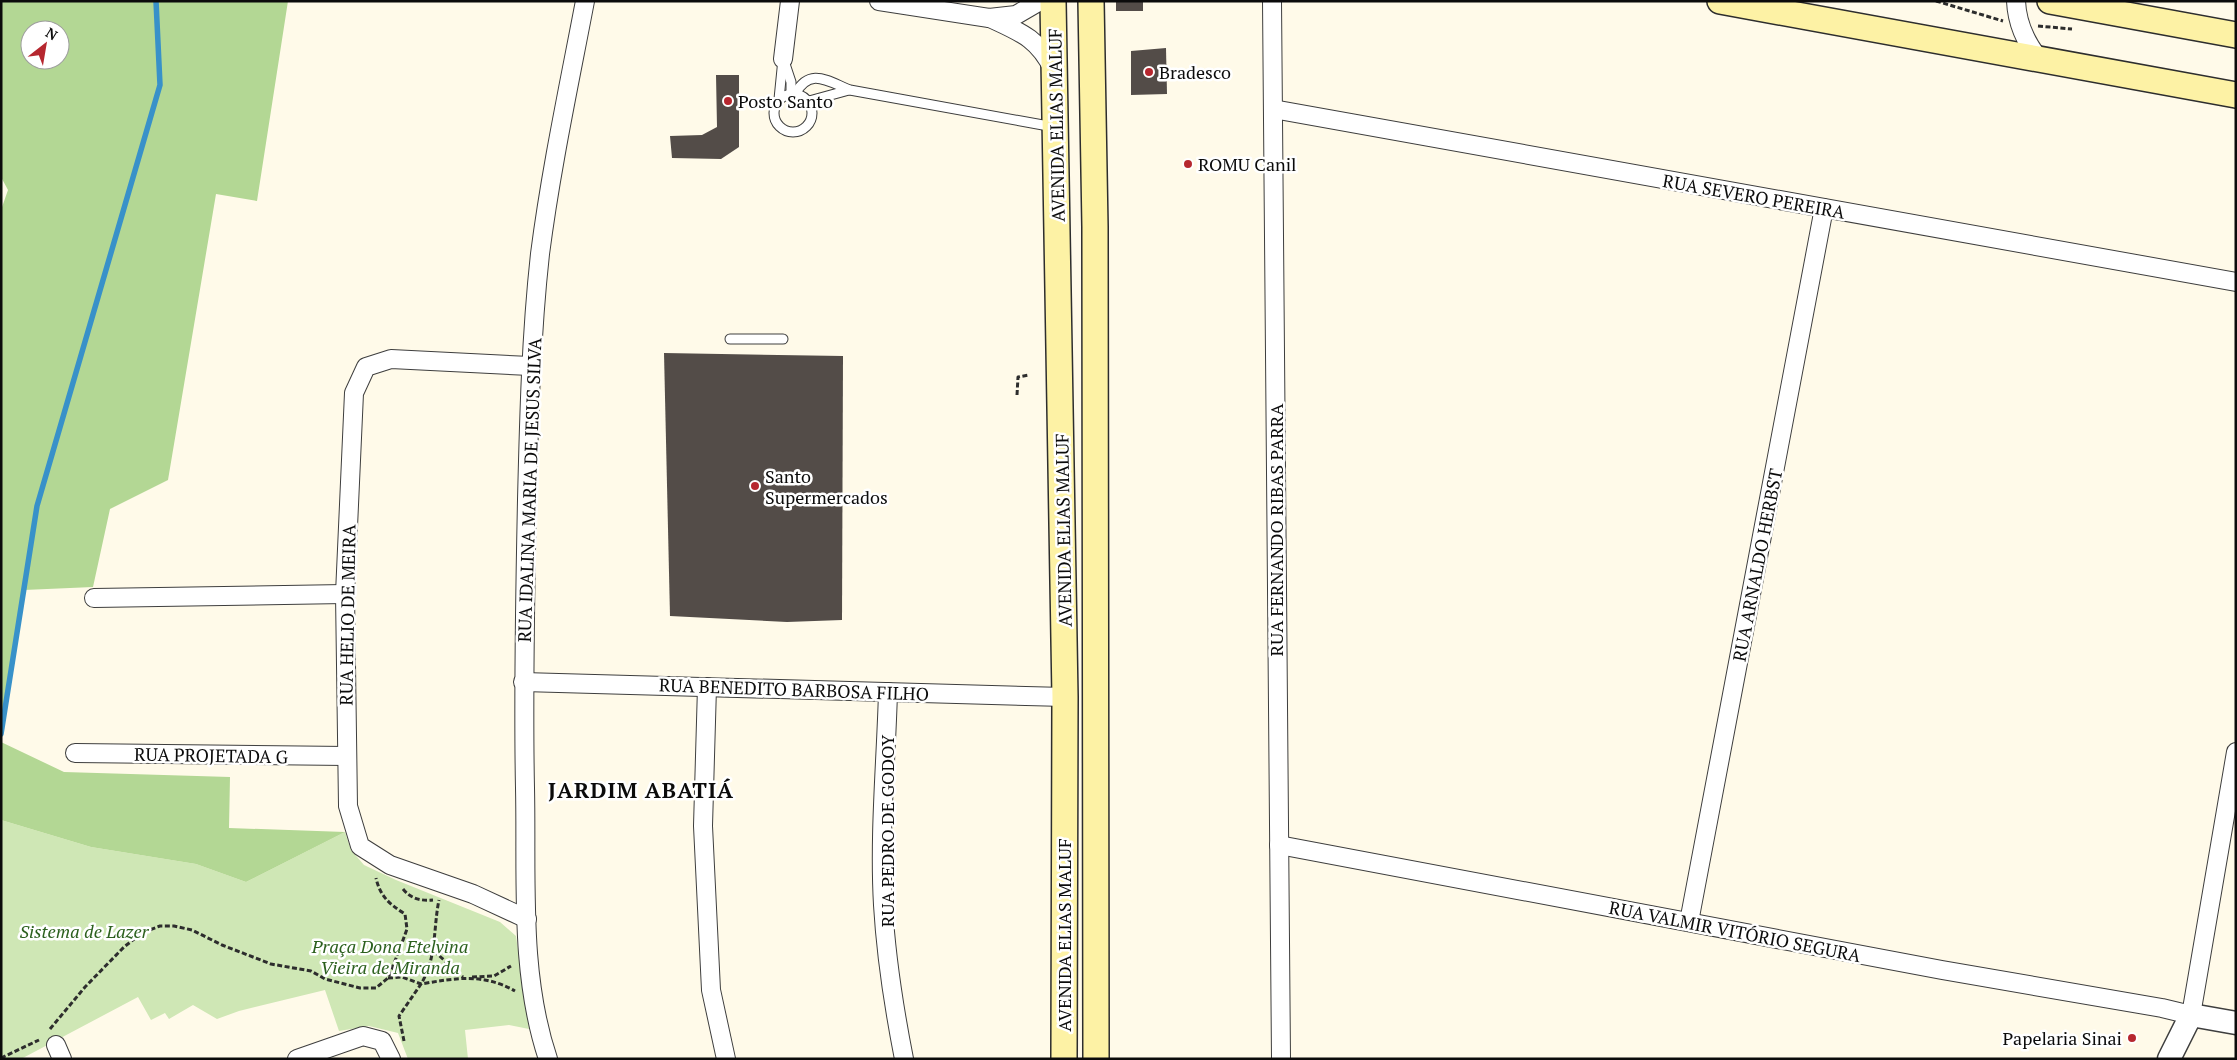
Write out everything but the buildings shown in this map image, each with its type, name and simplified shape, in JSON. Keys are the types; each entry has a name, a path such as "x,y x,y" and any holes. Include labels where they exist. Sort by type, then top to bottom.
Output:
{"main road":[{"name":"AVENIDA ELIAS MALUF","path":"1054,1 1065,697 1064,1059"},
{"name":"AVENIDA ELIAS MALUF","path":"1091,1 1095,227 1096,1059"},
{"path":"1720,1 2236,95"},
{"path":"2050,1 2236,34"},
{"path":"1055,127 1074,133 1083,141 1095,227"}],"street":[{"name":"RUA IDALINA MARIA DE JESUS SILVA","path":"548,1059 520,986 527,919 523,682 530,366 540,254 552,173 585,1"},
{"path":"783,59 790,1"},
{"path":"880,1 989,18 1016,30 1038,44 1045,52 1054,70"},
{"path":"989,18 1016,15 1040,1"},
{"name":"RUA FERNANDO RIBAS PARRA","path":"1272,1 1281,1059"},
{"path":"2016,1 2020,24 2028,45 2040,60"},
{"name":"RUA SEVERO PEREIRA","path":"1273,109 2236,282"},
{"name":"RUA ARNALDO HERBST","path":"1689,922 1824,208"},
{"name":"RUA HELIO DE MEIRA","path":"527,919 473,894 390,865 360,846 348,806 345,594 354,392 366,367 391,359 530,366"},
{"path":"94,598 345,594"},
{"name":"RUA BENEDITO BARBOSA FILHO","path":"523,682 1065,697"},
{"path":"707,687 703,826 711,990 726,1059"},
{"name":"RUA PEDRO DE GODOY","path":"888,692 883,904 891,991 904,1059"},
{"path":"2169,1059 2192,1015 2236,752"},
{"name":"RUA PROJETADA G","path":"76,753 347,756"},
{"name":"RUA VALMIR VITÓRIO SEGURA","path":"1279,846 2192,1015"},
{"path":"2192,1015 2236,1023"},
{"path":"298,1059 363,1036 382,1041 391,1059"}],"lane":[{"path":"783,59 793,94"},
{"path":"783,59 779,99 774,112 777,124 783,130 792,133 801,132 810,124 812,109 809,101"},
{"path":"779,99 793,94 802,82 812,78 824,80 850,90 1055,127"},
{"path":"793,94 809,101 850,90"},
{"path":"730,339 783,340"}],"path":[{"path":"1936,1 1959,8"},
{"path":"1017,395 1018,377 1029,375"},
{"path":"369,874 382,878"},
{"path":"1,1058 52,1044 85,987 124,947 142,933 160,926 174,926 192,930 222,945 270,964 310,971 325,979 360,988 376,988 388,978 407,929 405,914 384,899 379,890 376,877"},
{"path":"401,887 408,895 416,899 439,900 445,903"},
{"path":"404,1043 399,1016 427,974 434,951 434,926 439,900"},
{"path":"434,951 463,977 520,986 518,999"},
{"path":"512,957 513,975"},
{"path":"388,978 402,977 422,984 463,977 494,976 512,966"}],"green space":[{"path":"1,1 288,1 257,201 216,194 168,480 110,509 93,587 24,590 1,734 1,210 8,190 1,177"},
{"path":"1,742 64,772 230,777 229,828 345,832 246,882 196,864 91,847 1,820"},
{"path":"1,820 91,847 196,864 246,882 345,832 351,850 364,865 500,922 516,936 529,1029 509,1025 465,1030 468,1059 408,1059 398,1033 369,1026 339,1031 325,990 239,1011 217,1019 193,1005 169,1019 165,1013 151,1020 138,997 21,1059 1,1059"}],"waterway":[{"path":"1,734 37,506 160,85 156,1"}],"place":[{"name":"Bradesco","path":"1149,72"},
{"name":"Posto Santo","path":"728,101"},
{"name":"ROMU Canil","path":"1188,164"},
{"name":"Santo Supermercados","path":"755,486"},
{"name":"Papelaria Sinai","path":"2132,1038"}],"district":[{"name":"JARDIM ABATIÁ","path":"641,789"}],"park label":[{"name":"Sistema de Lazer","path":"84,931"},
{"name":"Praça Dona Etelvina Vieira de Miranda","path":"390,956"}]}
